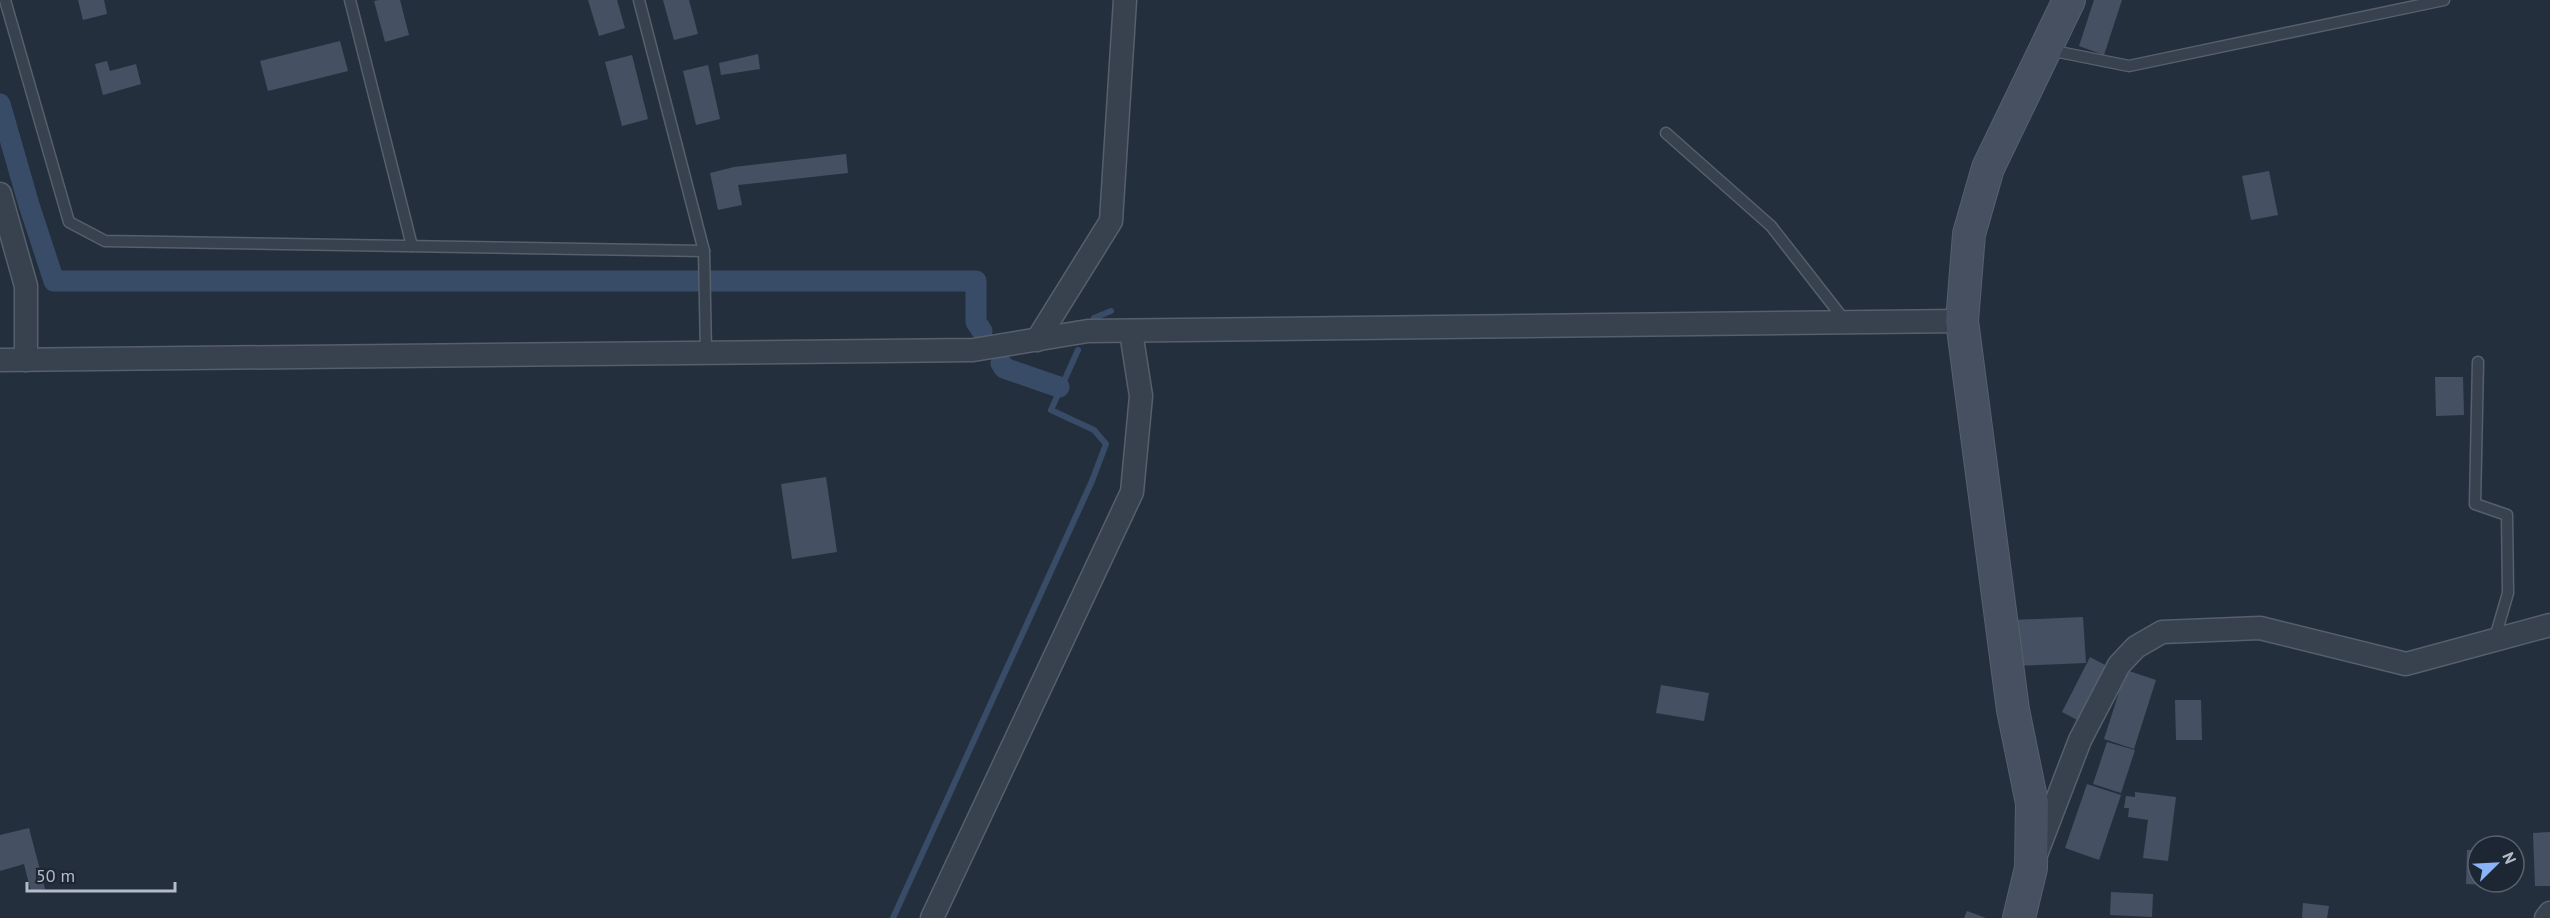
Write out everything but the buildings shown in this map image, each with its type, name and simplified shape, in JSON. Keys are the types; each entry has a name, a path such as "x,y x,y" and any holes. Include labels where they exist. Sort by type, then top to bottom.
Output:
{"street":[{"path":"1037,340 1111,220 1125,0"},
{"path":"2031,868 2032,803 2013,710 1962,321 1969,234 1988,168 2069,0"},
{"path":"0,194 26,286 26,360"},
{"path":"0,360 973,350 1088,331 1962,321"},
{"path":"932,918 1132,492 1141,396 1131,332"},
{"path":"2019,918 2031,868 2080,740 2119,665 2136,647 2162,632 2260,628 2406,664 2550,625"},
{"path":"2546,918 2550,913"}],"lane":[{"path":"5,0 69,222 105,241 704,252"},
{"path":"350,0 412,246"},
{"path":"639,0 704,252 706,353"},
{"path":"2046,50 2129,66 2444,0"},
{"path":"1666,133 1771,226 1846,322"},
{"path":"2478,362 2475,504 2507,516 2508,593 2493,641"}],"waterway":[{"path":"0,104 54,281 976,281 976,322 982,331"},
{"path":"1094,318 1111,311"},
{"path":"893,918 1092,481 1106,444 1094,430 1051,410 1078,350"},
{"path":"1001,363 1004,368 1059,387"}]}
